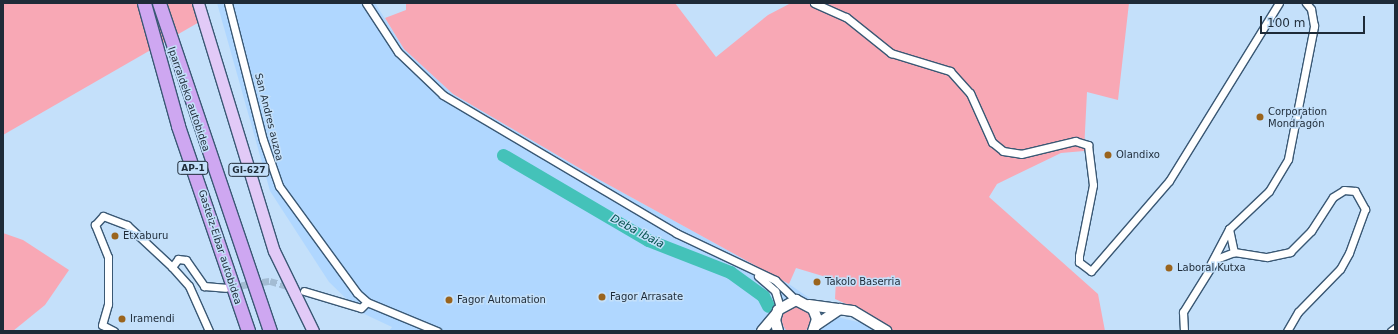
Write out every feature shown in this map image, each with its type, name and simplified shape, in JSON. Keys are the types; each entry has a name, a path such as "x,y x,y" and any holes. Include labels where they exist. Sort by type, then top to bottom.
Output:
{"highway":[{"name":"Gasteiz-Eibar autobidea","path":"144,3 178,126 248,331"},
{"name":"Iparraldeko autobidea","path":"159,3 270,331"}],"main road":[{"name":"GI-627","path":"198,3 274,251 313,331"}],"street":[{"name":"San Andres auzoa","path":"228,3 263,140 279,186 350,284 368,302 437,331"},
{"path":"366,3 382,31 414,70 443,95 498,129 676,233 749,270 775,280 796,300 810,305 840,309 862,315 886,331"},
{"path":"814,3 846,17 891,53 950,71 970,93 986,132 1003,151 1021,154 1082,141 1091,150 1092,163 1087,228 1079,256 1079,262 1091,271 1166,184 1279,3"},
{"path":"1184,331 1183,312 1229,229 1269,191 1288,159 1314,26 1311,9 1306,3"},
{"path":"1210,265 1222,255 1234,252 1267,257 1290,252 1306,238 1339,192 1350,189 1360,195 1365,203 1364,217 1349,253 1340,268 1298,312 1287,331"},
{"path":"114,331 102,325 108,304 108,257 96,233 98,219 103,216 120,221 172,267 190,286 209,331"},
{"path":"1229,229 1234,252"},
{"path":"172,267 178,259 186,260 204,286 225,288"},
{"path":"749,270 770,284 778,310 778,331"},
{"path":"304,291 360,308 368,302"},
{"path":"762,331 778,310 796,300"},
{"path":"810,305 816,314 815,328"},
{"path":"815,328 840,309"},
{"path":"1391,331 1395,328"}],"shaded area":[{"path":"3,3 201,3 208,17 3,135"},
{"path":"217,3 375,3 404,49 453,94 598,179 789,284 837,317 862,323 874,331 389,331 392,327 360,312 329,282 270,191"},
{"path":"406,3 675,3 716,57 768,15 791,3 1129,3 1118,100 1087,92 1084,151 1061,153 997,184 989,197 1098,294 1105,331 892,331 869,314 835,299 836,280 796,268 789,284 598,179 453,94 404,49 385,18 406,10"},
{"path":"3,233 23,240 69,270 45,305 13,331 3,331"},
{"path":"796,306 806,310 810,320 806,330 796,334 786,330 782,320 786,310"}],"waterway":[{"name":"Deba ibaia","path":"503,155 648,240 730,272 763,296 768,306"}],"tunnel":[{"path":"231,287 270,281 304,291"}],"place":[{"name":"Corporation Mondragón","path":"1260,117"},
{"name":"Olandixo","path":"1108,155"},
{"name":"Etxaburu","path":"115,236"},
{"name":"Laboral Kutxa","path":"1169,268"},
{"name":"Takolo Baserria","path":"817,282"},
{"name":"Fagor Arrasate","path":"602,297"},
{"name":"Fagor Automation","path":"449,300"},
{"name":"Iramendi","path":"122,319"}]}
